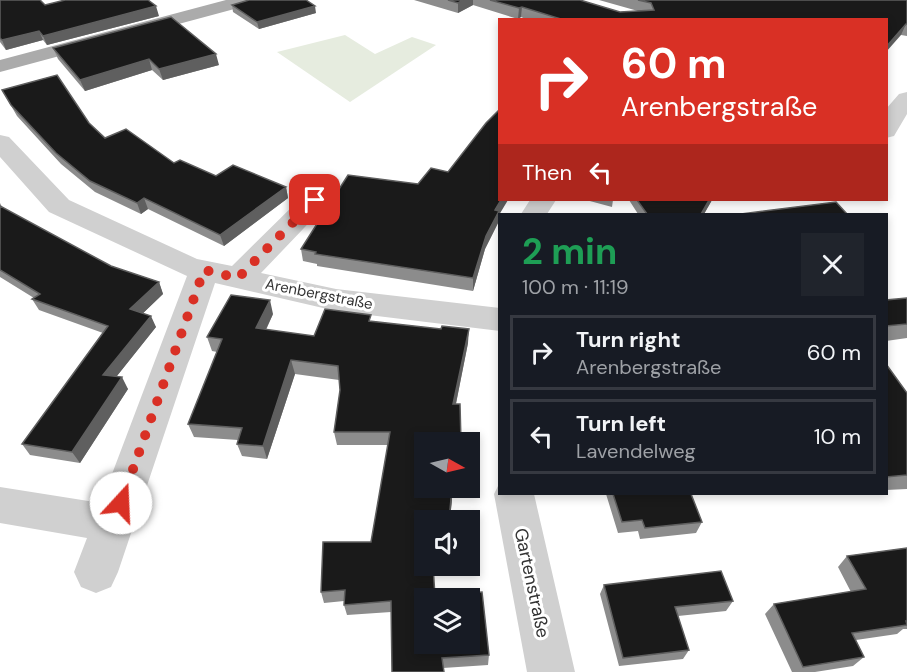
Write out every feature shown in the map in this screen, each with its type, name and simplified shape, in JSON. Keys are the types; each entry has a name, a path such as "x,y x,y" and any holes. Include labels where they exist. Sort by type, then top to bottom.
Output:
{"main road":[{"path":"0,66 247,0"}],"street":[{"path":"888,86 907,91"},
{"path":"888,127 900,105 907,99"},
{"name":"Arenbergstraße","path":"4,152 60,206 189,267 336,300 498,320"},
{"path":"96,572 114,524 221,274 315,200"},
{"name":"Gartenstraße","path":"513,495 551,672"},
{"path":"0,505 114,524"}],"shaded area":[{"path":"345,35 375,54 412,37 436,45 350,102 277,52"}],"building":[{"path":"0,0 40,0 45,5 65,0 148,0 156,6 43,36 39,31 2,40 0,38"},
{"path":"249,0 306,0 315,6 257,22 232,5"},
{"path":"490,0 580,0 620,12 654,10 651,3 638,0 907,0 907,24 888,45 888,18 558,18"},
{"path":"171,17 216,54 159,69 149,59 80,80 53,48"},
{"path":"57,75 89,123 105,138 126,129 174,163 180,160 216,176 233,165 286,187 220,235 144,198 137,203 90,181 56,153 11,105 2,90"},
{"path":"498,111 498,201 500,201 495,210 499,211 486,236 473,278 315,254 316,252 301,249 348,175 418,184 431,168 448,172"},
{"path":"638,201 708,201 702,213 646,213"},
{"path":"836,202 846,213 749,213"},
{"path":"0,206 111,266 159,282 130,309 151,316 103,375 122,377 72,452 22,444 108,326 32,299 40,294 0,270"},
{"path":"231,295 270,300 256,328 314,336 325,309 371,315 369,321 441,329 442,326 469,329 453,404 460,404 461,432 414,432 414,498 451,498 450,510 414,510 414,576 434,576 434,588 414,588 414,654 480,654 480,592 482,592 489,655 442,658 444,672 392,672 391,601 344,605 345,590 321,592 323,542 371,542 390,432 334,432 340,390 338,366 291,360 263,446 237,444 242,428 188,424 222,339 207,337"},
{"path":"907,298 907,324 888,326 888,300"},
{"path":"888,367 907,393 907,475 888,477"},
{"path":"613,495 691,495 702,522 645,528 642,520 622,522"},
{"path":"907,548 907,625 852,633 864,657 803,667 774,604 866,589 847,556"},
{"path":"721,571 733,601 675,607 689,650 623,658 604,585"}],"route":[{"path":"121,503 204,270 238,278 315,200"}]}
